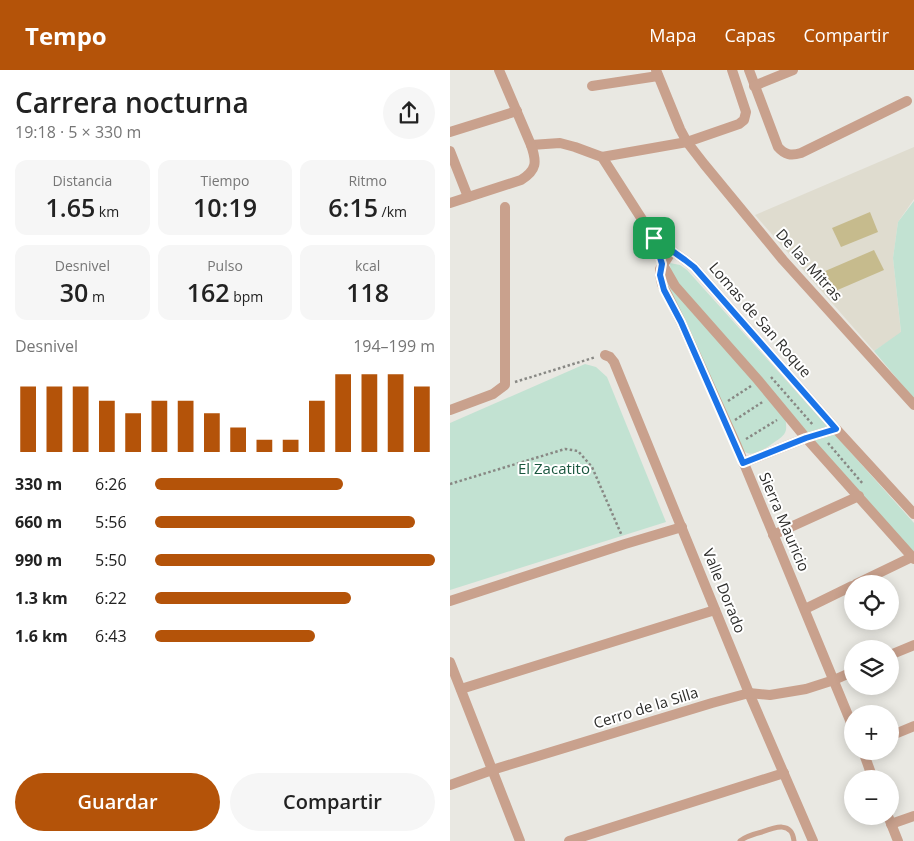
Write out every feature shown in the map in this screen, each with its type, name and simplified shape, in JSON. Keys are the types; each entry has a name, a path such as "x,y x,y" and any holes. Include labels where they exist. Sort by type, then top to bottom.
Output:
{"street":[{"path":"450,203 521,180 530,174 534,167 535,154 499,70"},
{"path":"531,145 560,143 602,158 687,142 733,127 744,120 746,112 732,70"},
{"path":"749,70 778,147 790,155 802,153 907,101"},
{"path":"754,86 793,70"},
{"path":"592,86 657,73"},
{"name":"De las Mitras","path":"657,73 674,118 687,142 777,252 914,405"},
{"path":"450,132 517,112"},
{"path":"450,151 468,196"},
{"path":"602,158 654,238 662,264 675,286 758,380 806,438 913,558 876,575"},
{"path":"450,410 493,394 505,385 505,207"},
{"name":"Lomas de San Roque","path":"654,238 694,267 836,429 914,514"},
{"path":"662,264 672,251"},
{"name":"Sierra Mauricio","path":"662,264 660,275 664,290 681,322 743,463 844,705"},
{"name":"Valle Dorado","path":"604,355 610,356 614,362 749,693 813,841"},
{"path":"743,463 806,438 836,429"},
{"path":"773,535 859,496"},
{"path":"450,601 682,527"},
{"path":"805,609 844,590"},
{"path":"461,689 715,610"},
{"path":"899,651 914,645"},
{"path":"450,662 520,841"},
{"name":"Cerro de la Silla","path":"450,785 492,770 749,693 788,693 806,689 844,676"},
{"path":"899,732 914,726"},
{"path":"568,841 784,773"},
{"path":"899,818 914,816"},
{"path":"891,825 898,841"}],"lane":[{"path":"740,841 767,830 783,827 790,830 794,836 794,841"}],"path":[{"path":"505,385 604,355"},
{"path":"723,405 756,383"},
{"path":"730,423 770,398"},
{"path":"746,439 777,420"},
{"path":"450,484 565,449 578,451 592,468 625,544"}],"shaded area":[{"path":"914,147 914,199 898,222 893,258 901,333 874,351 755,215"}],"green space":[{"path":"914,201 914,399 874,351 901,332 893,258 898,222"},
{"path":"670,263 680,265 687,270 914,523 914,558 671,277"},
{"path":"664,276 785,416 785,433 765,448 753,454 745,452 738,444 708,372"},
{"name":"El Zacatito","path":"585,364 596,367 607,377 666,522 450,590 450,423"}],"building":[{"path":"870,212 878,232 841,247 832,228"},
{"path":"874,250 884,270 833,292 823,272"}],"route":[{"path":"654,238 694,267 836,429 806,438 743,463 681,322 660,280 662,264 654,238"}]}
